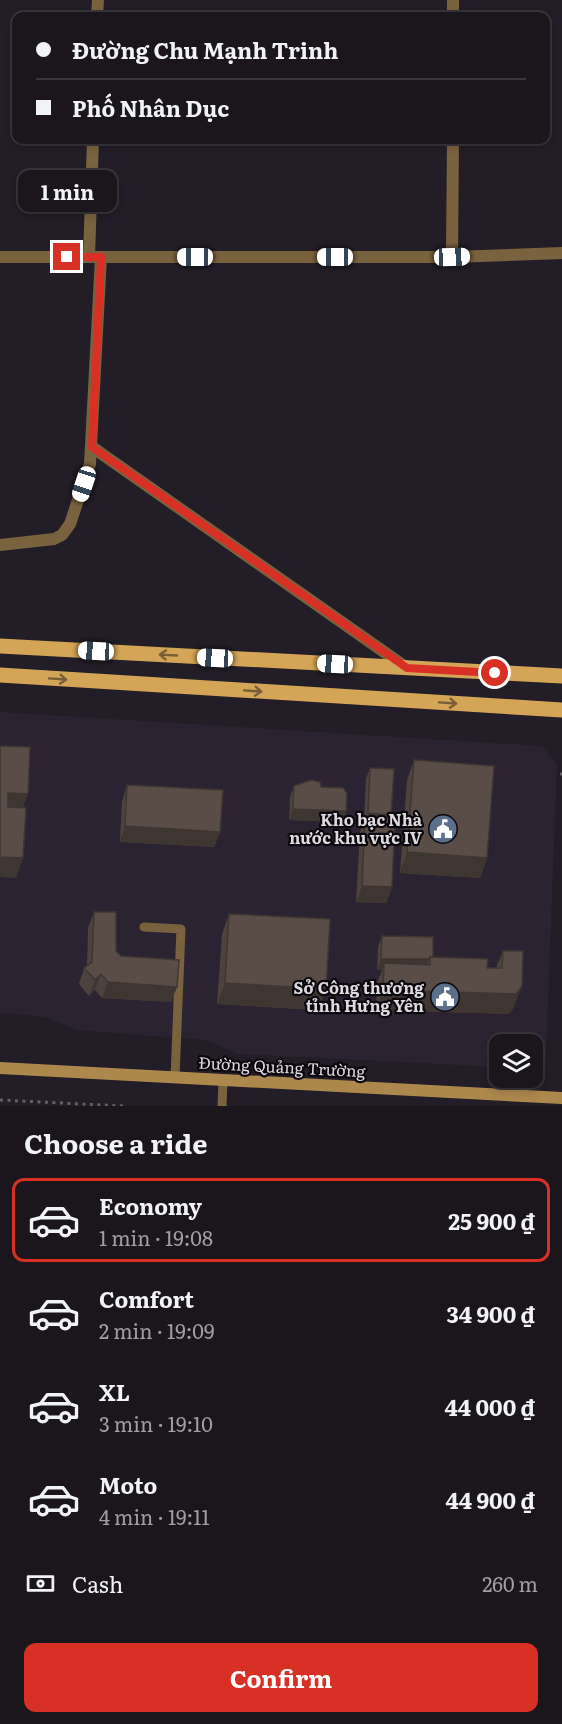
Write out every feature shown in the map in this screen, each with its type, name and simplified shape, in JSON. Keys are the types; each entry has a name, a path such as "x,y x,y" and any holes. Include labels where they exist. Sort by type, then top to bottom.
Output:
{"main road":[{"path":"0,646 562,676"},
{"path":"0,675 562,710"}],"street":[{"path":"0,545 54,539 62,535 70,524 90,464 95,257 93,144"},
{"path":"452,257 453,144"},
{"path":"0,257 452,257 562,253"},
{"path":"92,447 407,668"},
{"name":"Đường Quảng Trường","path":"0,1068 562,1098"}],"lane":[{"path":"144,927 181,929 175,1077"},
{"path":"222,1106 223,1081"}],"path":[{"path":"0,1100 42,1104 123,1106"},
{"path":"12,1100 12,1106"}],"shaded area":[{"path":"0,712 542,746 557,764 546,1057 543,1060 543,1034 489,1034 489,1067 238,1054 205,1040 77,1030 46,1017 0,1013"}],"building":[{"path":"0,746 30,747 28,794 8,793 8,807 26,808 23,858 1,857 0,872"},
{"name":"Kho bạc Nhà nước khu vực IV","path":"414,760 494,766 487,858 407,852"},
{"path":"370,768 394,769 391,815 368,813"},
{"path":"311,780 320,782 321,787 343,788 347,793 346,811 293,809 294,786"},
{"path":"127,785 223,790 220,832 125,826"},
{"path":"365,817 395,818 392,887 362,886"},
{"path":"94,912 116,912 116,951 121,956 179,960 177,987 108,982 101,974 95,980 84,968 92,962"},
{"path":"229,914 330,919 326,989 225,983"},
{"path":"382,936 433,937 433,958 381,959"},
{"path":"503,951 523,951 522,986 516,994 383,990 384,963 430,965 430,957 488,959 487,968 502,968"}],"place":[{"name":"Kho bạc Nhà nước khu vực IV","path":"443,829"},
{"name":"Sở Công thương tỉnh Hưng Yên","path":"445,997"}],"route":[{"path":"67,257 101,257 92,447 407,668 495,673"}]}
